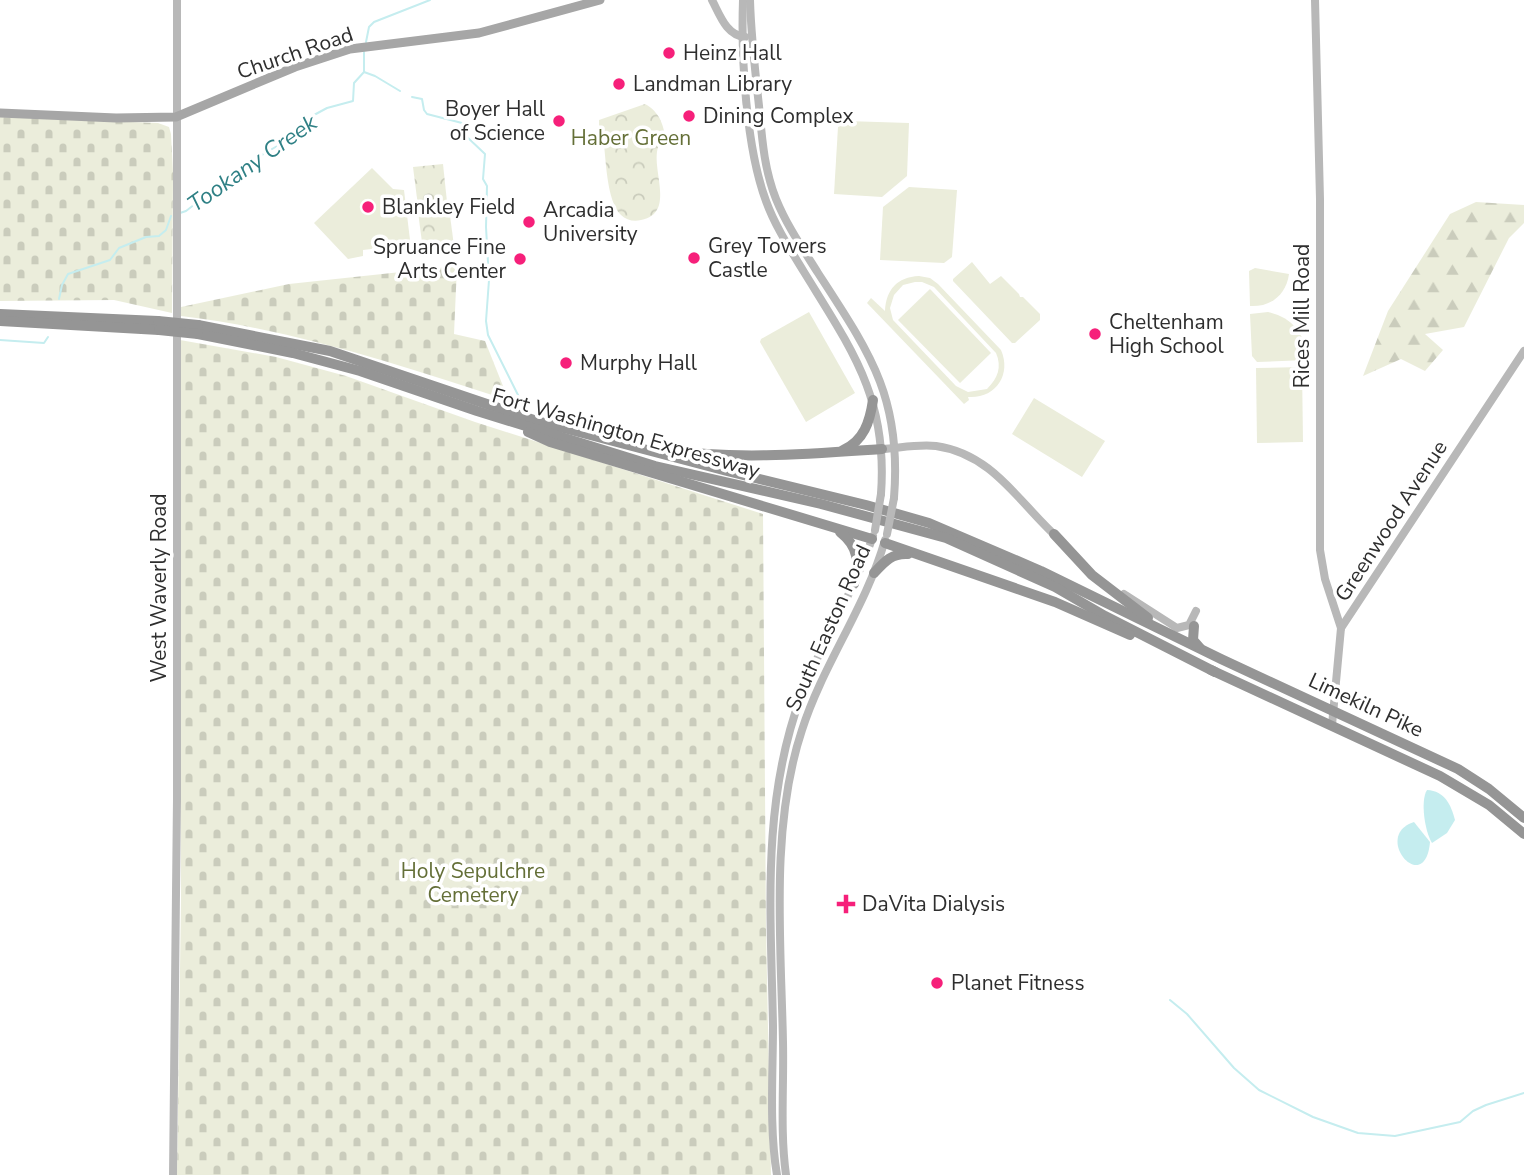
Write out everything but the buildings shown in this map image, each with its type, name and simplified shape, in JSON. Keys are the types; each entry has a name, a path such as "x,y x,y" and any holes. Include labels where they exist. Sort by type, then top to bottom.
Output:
{"highway":[{"name":"Fort Washington Expressway","path":"0,314 250,334 342,355 514,414 929,523 1041,571 1184,640"},
{"name":"Fort Washington Expressway","path":"0,321 158,326"},
{"name":"Fort Washington Expressway","path":"198,329 360,372 655,466 821,504 946,538 1055,587 1215,672"},
{"path":"836,452 852,446 863,435 873,400"},
{"path":"477,411 550,442 834,527 873,534"},
{"path":"617,443 718,456 774,457 882,449"},
{"path":"834,527 848,539 857,554 858,566 854,584"},
{"path":"1054,534 1103,584 1148,618 1184,640"},
{"path":"886,538 926,557 1055,602 1215,672"},
{"path":"874,573 893,556 908,554 926,557"},
{"path":"1194,626 1193,640 1200,648"},
{"name":"Limekiln Pike","path":"1184,640 1458,769 1489,789 1524,818"},
{"name":"Limekiln Pike","path":"1215,672 1397,754 1466,790 1524,834"}],"main road":[{"name":"West Waverly Road","path":"173,1175 177,799 177,0"},
{"name":"Church Road","path":"0,113 176,117 295,67 350,49 479,33 600,0"},
{"path":"712,0 729,30 735,36 747,38"},
{"name":"South Easton Road","path":"743,0 765,164 776,200 800,245 870,356 888,405 895,448 894,498 886,538 874,573 810,704 795,752 786,801 781,852 787,1172"},
{"name":"South Easton Road","path":"750,0 747,38 755,160 766,201 791,250 852,350 873,400 882,449 881,494 873,534 864,564 801,696 783,755 772,817 776,1174"},
{"name":"Rices Mill Road","path":"1315,0 1320,199 1319,540 1325,579 1341,628"},
{"path":"791,250 800,245"},
{"name":"Greenwood Avenue","path":"1332,725 1341,628 1524,351"},
{"path":"882,449 935,446 972,457 1005,480 1054,534 1099,575 1175,627 1182,629 1189,625 1196,611"},
{"path":"873,534 886,538"}],"green space":[{"name":"Haber Green","path":"645,104 658,115 666,142 660,143 657,152 660,187 658,208 652,216 633,221 621,215 612,200 599,120"},
{"path":"0,117 158,123 169,127 173,173 172,313 114,300 0,301"},
{"path":"846,121 909,123 907,176 882,197 834,194 838,127"},
{"path":"443,164 447,202 418,206 413,167"},
{"name":"Blankley Field","path":"372,168 393,189 404,190 410,240 406,245 363,250 363,256 348,259 314,223"},
{"path":"909,187 957,190 952,257 944,263 880,260 883,207"},
{"path":"1476,202 1524,205 1524,223 1509,238 1464,327 1425,334 1443,350 1425,371 1401,359 1363,376 1388,311 1450,214"},
{"path":"449,208 454,246 423,250 418,212"},
{"path":"972,262 990,284 1001,276 1040,314 1040,320 1015,343 1012,343 953,281"},
{"path":"457,266 454,334 485,341 507,396 517,399 520,404 394,364 310,341 225,322 181,316 181,307 289,284"},
{"path":"1255,268 1289,274 1281,294 1271,302 1250,306 1249,271"},
{"path":"911,277 930,278 938,284 1001,350 1004,359 1003,376 993,390 978,397 968,397 969,400 964,404 867,303 871,298 885,311 890,291 899,282","holes":["922,282 934,287 996,353 998,372 987,389 968,392 956,386 893,320 890,308 894,295 903,285"]},
{"path":"930,289 991,353 960,383 898,320"},
{"path":"809,312 855,393 806,422 760,342"},
{"path":"1268,312 1284,318 1296,328 1304,343 1306,360 1257,362 1252,356 1250,314"},
{"name":"Holy Sepulchre Cemetery","path":"180,340 276,357 346,376 475,422 763,514 771,1175 177,1175 181,901"},
{"path":"1302,367 1303,442 1257,443 1256,368"},
{"path":"1034,398 1105,441 1082,477 1012,434"}],"water":[{"path":"1427,790 1443,796 1455,820 1447,833 1432,843 1424,816"},
{"path":"1414,822 1430,842 1426,858 1419,864 1411,864 1399,849 1398,839 1402,829"}],"waterway":[{"name":"Tookany Creek","path":"366,42 369,27 374,22 430,0"},
{"name":"Tookany Creek","path":"180,213 248,163 279,145 293,134 301,122 327,108 353,101 354,83 364,72 364,52"},
{"path":"364,72 400,91"},
{"path":"412,97 422,99 427,114 462,123 466,129 465,135 485,154 483,179 487,186 489,280 486,321 488,335 519,397"},
{"name":"Tookany Creek","path":"59,299 68,274 110,260 119,248 146,237 159,236 166,230 171,216"},
{"name":"Tookany Creek","path":"0,340 44,343 48,337"},
{"path":"1170,1000 1187,1014 1234,1068 1259,1090 1313,1117 1358,1133 1395,1136 1460,1122 1486,1105 1524,1093"}],"place":[{"name":"Heinz Hall","path":"669,53"},
{"name":"Landman Library","path":"619,84"},
{"name":"Dining Complex","path":"689,116"},
{"name":"Boyer Hall of Science","path":"559,121"},
{"name":"Blankley Field","path":"368,207"},
{"name":"Arcadia University","path":"529,222"},
{"name":"Grey Towers Castle","path":"694,258"},
{"name":"Spruance Fine Arts Center","path":"520,259"},
{"name":"Cheltenham High School","path":"1095,334"},
{"name":"Murphy Hall","path":"566,363"},
{"name":"DaVita Dialysis","path":"846,904"},
{"name":"Planet Fitness","path":"937,983"}]}
